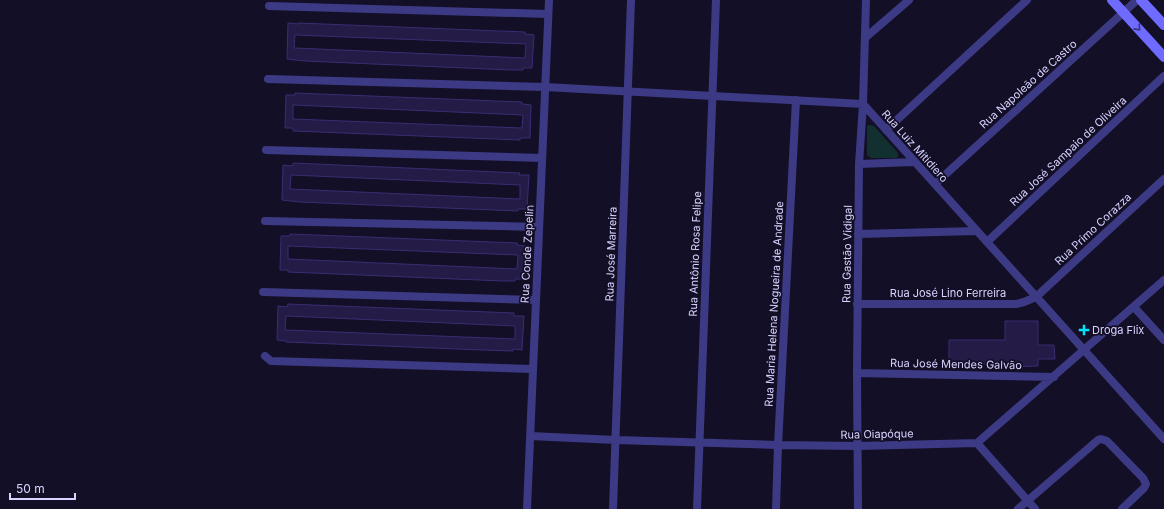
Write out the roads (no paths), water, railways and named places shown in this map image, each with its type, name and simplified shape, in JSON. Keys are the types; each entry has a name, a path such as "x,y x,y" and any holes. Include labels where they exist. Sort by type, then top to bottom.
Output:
{"street":[{"name":"Rua Conde Zepelin","path":"527,509 549,0"},
{"name":"Rua José Marreira","path":"613,509 631,0"},
{"name":"Rua Antônio Rosa Felipe","path":"697,509 716,0"},
{"name":"Rua Gastão Vidigal","path":"858,509 857,304 859,164 863,104 866,0"},
{"path":"865,38 909,0"},
{"path":"886,130 1027,0"},
{"path":"1112,0 1164,57"},
{"name":"Rua Napoleão de Castro","path":"935,184 1137,0"},
{"path":"1141,0 1164,25"},
{"path":"269,6 548,14"},
{"name":"Rua José Sampaio de Oliveira","path":"986,242 1164,76"},
{"path":"268,79 545,87 863,104"},
{"name":"Rua Maria Helena Nogueira de Andrade","path":"776,509 796,100"},
{"name":"Rua Luiz Mitidiero","path":"863,104 1164,439"},
{"path":"266,150 542,158"},
{"path":"859,164 914,162"},
{"name":"Rua Primo Corazza","path":"1036,297 1164,178"},
{"path":"265,221 539,227"},
{"path":"858,234 977,231"},
{"path":"1035,509 978,443 1164,280"},
{"path":"263,292 536,300"},
{"name":"Rua José Lino Ferreira","path":"857,304 1016,304 1036,297"},
{"path":"1134,307 1164,340"},
{"path":"265,356 271,360 532,369"},
{"name":"Rua José Mendes Galvão","path":"857,373 1054,377"},
{"name":"Rua Oiapóque","path":"530,436 778,445 858,446 978,443"},
{"path":"1018,509 1101,439 1107,441 1145,481 1144,488 1122,509"}],"place":[{"name":"Droga Flix","path":"1084,330"}]}
